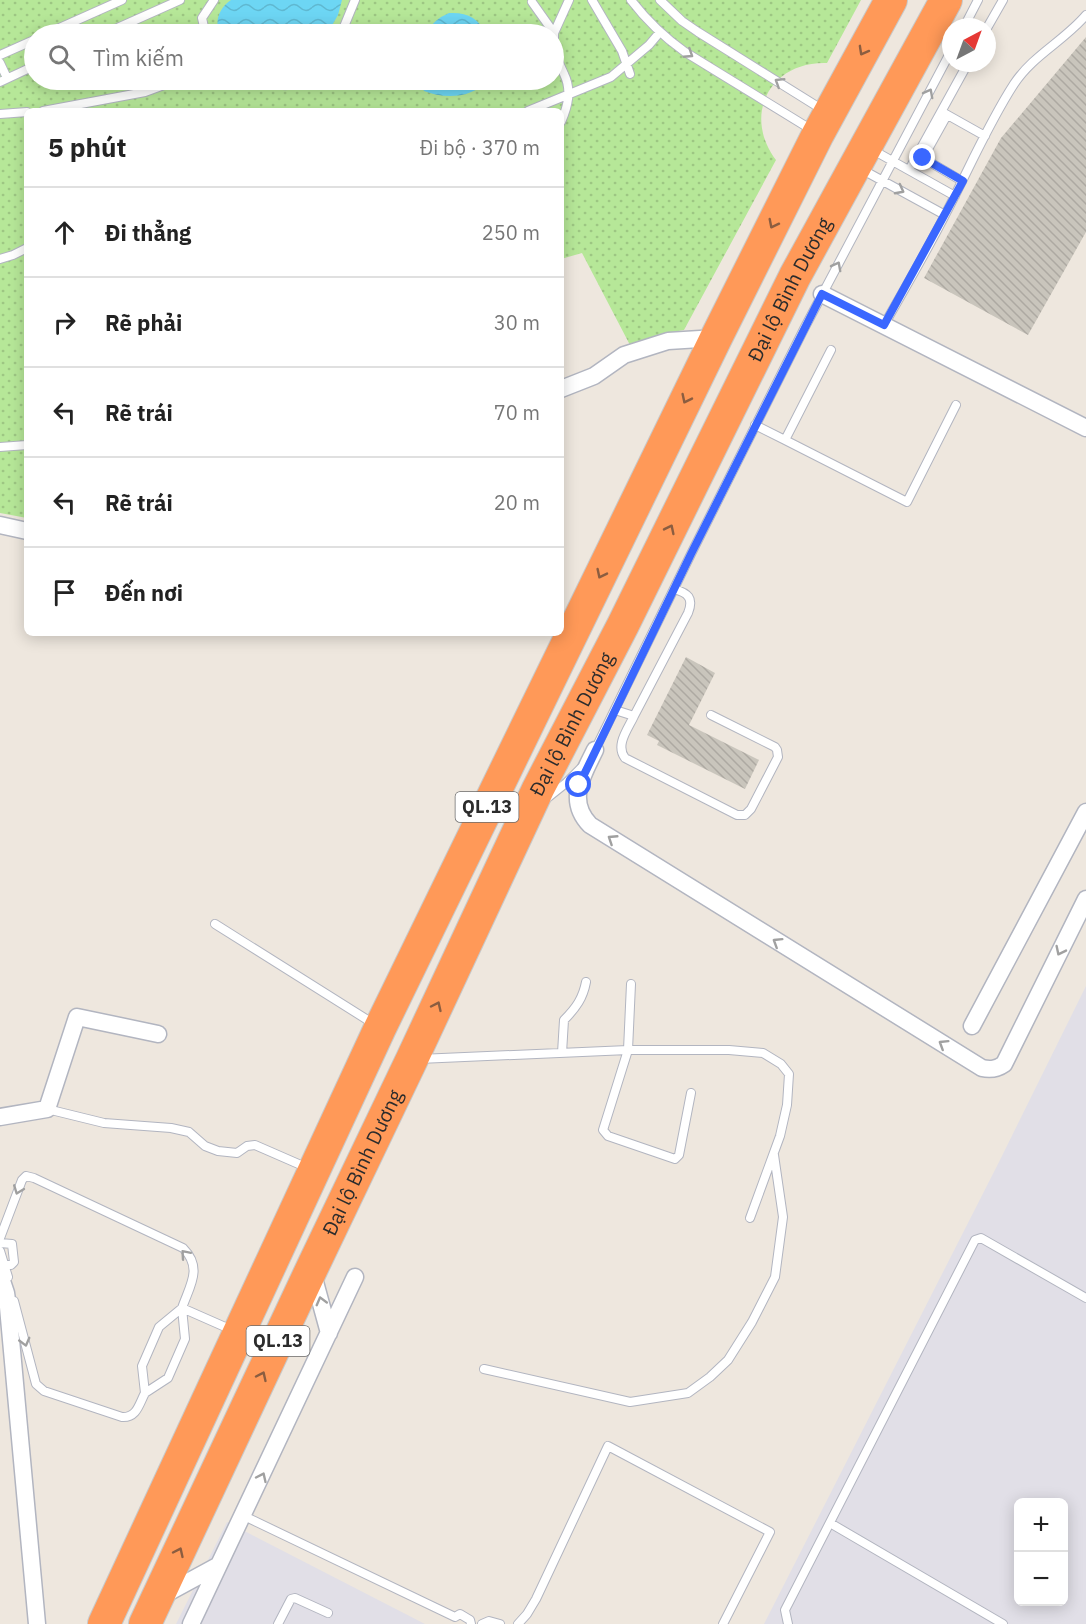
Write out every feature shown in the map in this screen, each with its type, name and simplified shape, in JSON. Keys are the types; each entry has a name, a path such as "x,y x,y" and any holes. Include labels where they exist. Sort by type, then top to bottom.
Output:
{"highway":[{"name":"Đại lộ Bình Dương","path":"104,1624 380,1028 716,338 823,124 891,0"},
{"name":"Đại lộ Bình Dương","path":"152,1611 538,789 628,615 795,276 945,0"}],"street":[{"path":"822,294 1086,428"},
{"path":"564,388 594,376 624,355 668,341 716,338"},
{"path":"0,525 24,530"},
{"path":"594,752 578,791 580,809 590,825 982,1068 990,1070 1004,1064 1086,899"},
{"path":"972,1026 1079,843 1086,812"},
{"path":"0,1117 47,1109 77,1017 159,1034"},
{"path":"312,1268 330,1333"},
{"path":"2,1269 6,1293 4,1308 37,1624"},
{"path":"191,1624 355,1277"},
{"path":"152,1611 219,1565"}],"lane":[{"path":"68,24 122,0"},
{"path":"126,24 180,0"},
{"path":"203,24 202,18 214,0"},
{"path":"345,24 355,0"},
{"path":"559,24 569,0"},
{"path":"592,0 622,51 630,74"},
{"path":"631,0 646,19 685,52 823,124"},
{"path":"660,0 682,21 823,124"},
{"path":"969,18 978,0"},
{"path":"993,18 1003,0"},
{"path":"532,2 546,24"},
{"path":"884,325 1014,83 1039,55 1077,26 1086,15"},
{"path":"535,108 611,77 649,45 660,32"},
{"path":"0,55 24,44"},
{"path":"0,63 4,80 24,71"},
{"path":"522,822 545,799 567,783 594,752 755,425 942,68"},
{"path":"963,181 923,158 964,72"},
{"path":"564,74 569,94 564,115"},
{"path":"59,108 150,90"},
{"path":"0,114 24,112"},
{"path":"944,113 985,136"},
{"path":"909,170 944,113"},
{"path":"861,156 893,161 955,196"},
{"path":"861,156 882,181 945,215"},
{"path":"0,259 24,250"},
{"path":"785,440 831,350"},
{"path":"755,425 907,502 956,405"},
{"path":"0,447 24,445"},
{"path":"674,589 688,596 690,607 621,743 621,753 625,758 737,815 745,815 751,809 778,757 777,750 711,715"},
{"path":"615,710 634,716"},
{"path":"215,924 380,1028"},
{"path":"562,1053 564,1020 575,1009 584,994 586,982"},
{"path":"630,984 628,1050 603,1130 608,1136 675,1159 679,1155 691,1093"},
{"path":"412,1059 628,1050 729,1050 763,1053 781,1064 789,1074 788,1105 780,1136 750,1218"},
{"path":"47,1109 105,1123 171,1128 189,1132 206,1146 219,1151 237,1153 247,1146 255,1145 313,1171"},
{"path":"484,1369 630,1402 688,1393 710,1377 728,1360 752,1322 775,1277 783,1217 774,1152"},
{"path":"0,1238 22,1180 26,1176 183,1248 192,1261 195,1272 182,1308 184,1339 168,1378 145,1393 135,1414 122,1417 39,1388 2,1269 0,1251"},
{"path":"788,1624 786,1610 975,1240 981,1238 1086,1298"},
{"path":"0,1244 11,1244 13,1247 14,1263 2,1269"},
{"path":"182,1308 238,1333"},
{"path":"145,1393 142,1366 159,1327 182,1308"},
{"path":"518,1624 536,1599 608,1446 770,1532 723,1624"},
{"path":"244,1516 453,1618"},
{"path":"830,1523 1002,1624"},
{"path":"278,1624 291,1599 295,1598 328,1613"},
{"path":"445,1624 460,1614 470,1620 471,1624"},
{"path":"482,1624 489,1621 500,1624"}],"shaded area":[{"path":"1086,986 1086,1624 764,1624 999,1162"},
{"path":"227,1522 425,1624 176,1624"}],"green space":[{"path":"0,0 861,0 827,63 807,65 790,71 777,81 767,94 762,109 762,126 766,143 776,160 684,330 661,334 630,345 582,253 564,258 564,108 24,108 24,517 0,513"}],"water":[{"path":"231,0 342,0 333,24 218,24 223,7"},
{"path":"449,13 461,14 472,17 480,24 434,24"},
{"path":"475,90 458,96 432,94 424,91"}],"building":[{"path":"1086,37 1086,232 1028,335 924,278 1001,138"},
{"path":"686,657 715,673 689,725 759,760 745,789 657,745 659,741 647,735"}],"route":[{"path":"579,785 691,554 822,294 884,325 945,215 963,181 923,158"}]}
